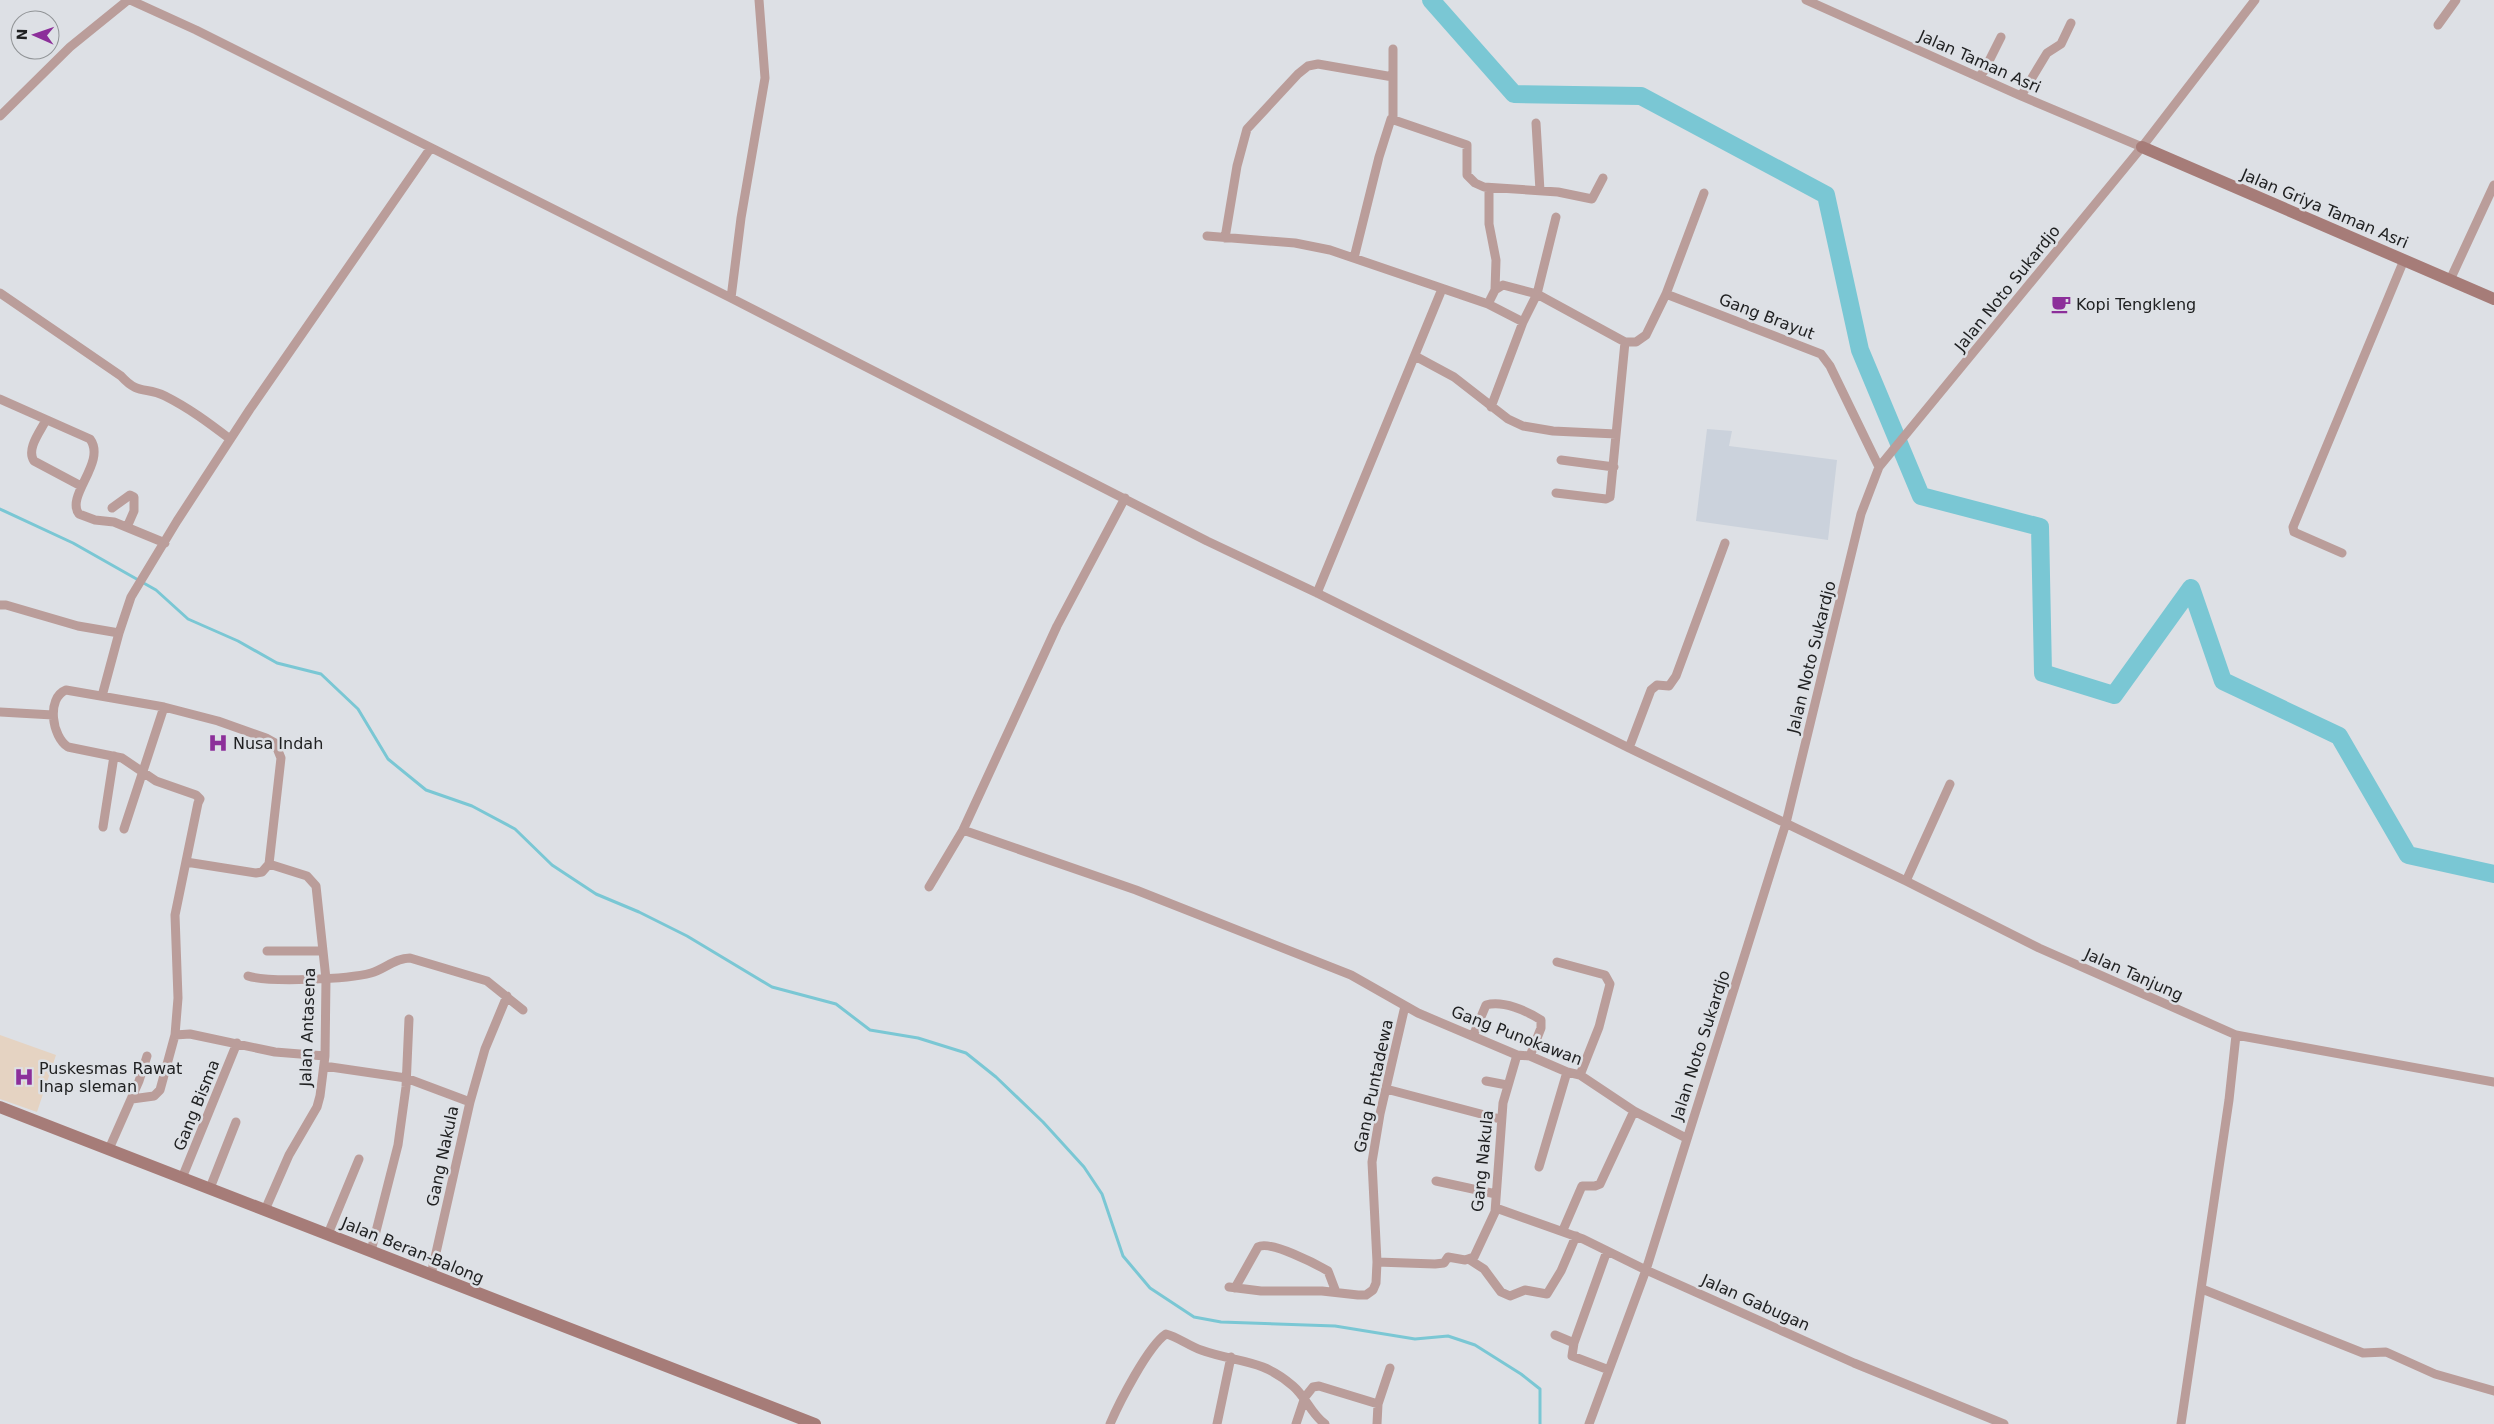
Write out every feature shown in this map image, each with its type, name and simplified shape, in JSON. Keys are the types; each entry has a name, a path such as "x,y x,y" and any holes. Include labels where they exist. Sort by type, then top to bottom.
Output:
{"main road":[{"name":"Jalan Griya Taman Asri","path":"2142,147 2494,300"},
{"name":"Jalan Beran-Balong","path":"0,1107 815,1424"}],"street":[{"path":"0,116 70,47 129,0"},
{"name":"Jalan Tanjung","path":"129,0 212,38 430,149 731,298 1207,541 1318,593 1629,748 1906,881 2039,948 2236,1035 2494,1082"},
{"path":"731,298 741,218 765,78 759,0"},
{"name":"Jalan Taman Asri","path":"1806,0 2021,96 2142,147"},
{"name":"Jalan Noto Sukardjo","path":"1589,1424 1646,1270 1786,823 1861,514 1879,467 2142,147 2255,0"},
{"path":"2438,25 2456,0"},
{"path":"2021,96 2046,54 2061,44 2071,23"},
{"path":"1979,77 2001,37"},
{"path":"1354,258 1379,156 1389,121 1393,118 1393,49"},
{"path":"1225,238 1237,166 1247,130 1298,74 1308,66 1318,64 1393,76"},
{"path":"1393,118 1467,145 1467,175 1475,183 1489,188 1540,190 1592,198 1603,178"},
{"path":"1536,123 1540,190"},
{"path":"102,696 131,597 230,439 430,149"},
{"path":"2450,280 2494,184"},
{"path":"1488,304 1495,290 1496,260 1489,224 1489,188"},
{"path":"1495,290 1503,285 1537,294 1625,342 1642,340 1666,294 1704,194"},
{"path":"1491,407 1523,322 1537,294 1556,217"},
{"path":"1208,236 1295,243 1354,258 1488,304 1523,322"},
{"path":"2342,554 2294,532 2293,527 2404,260"},
{"path":"1318,593 1442,289"},
{"path":"0,293 121,376 130,386 135,389 162,394 188,408 230,439"},
{"name":"Gang Brayut","path":"1666,294 1821,354 1830,366 1879,467"},
{"path":"1556,493 1608,499 1614,467 1625,342"},
{"path":"1415,356 1454,377 1508,419 1536,429 1616,434"},
{"path":"0,398 90,439 95,455 81,486 77,506 79,514 127,527 165,543"},
{"path":"46,420 32,448 31,456 34,461 81,486"},
{"path":"1561,460 1614,467"},
{"path":"112,508 123,498 130,495 134,497 134,510 127,527"},
{"path":"929,887 963,830 1058,626 1125,498"},
{"path":"1629,748 1652,690 1657,685 1669,686 1676,676 1725,543"},
{"path":"0,605 6,605 78,626 119,633"},
{"path":"132,1099 154,1096 160,1090 175,1035 178,998 175,915 186,862 200,799 196,795 166,785 141,772 127,760 62,744 54,725 53,715 57,698 61,692 66,690 164,707 218,721 275,743 281,758 269,864 260,873 256,873 186,862"},
{"path":"124,829 141,772 164,707"},
{"path":"0,712 53,715"},
{"path":"103,827 114,756"},
{"path":"1906,881 1950,784"},
{"name":"Gang Punokawan","path":"963,830 1136,890 1351,975 1405,1006 1473,1036 1517,1055 1530,1056 1567,1072 1580,1075 1634,1111 1686,1138"},
{"name":"Jalan Antasena","path":"265,1210 289,1155 319,1103 325,1056 326,979 316,886 307,876 269,864"},
{"path":"266,951 323,950"},
{"path":"248,976 326,979 370,973 398,960 410,958 487,981 524,1010"},
{"path":"1557,962 1605,975 1610,984 1598,1028 1580,1075"},
{"path":"470,1102 485,1049 507,996"},
{"path":"1473,1036 1486,1005 1492,1003 1510,1006 1540,1020 1541,1028 1530,1056"},
{"name":"Gang Puntadewa","path":"1336,1292 1369,1294 1376,1283 1377,1262 1372,1162 1405,1006"},
{"path":"370,1251 398,1145 406,1078 409,1019"},
{"path":"175,1035 190,1034 275,1052 325,1056"},
{"path":"2182,1424 2229,1100 2236,1035"},
{"name":"Gang Bisma","path":"182,1178 237,1043"},
{"name":"Gang Nakula","path":"1470,1260 1483,1240 1496,1208 1500,1119 1507,1085 1517,1055"},
{"path":"109,1149 132,1099 147,1056"},
{"name":"Gang Nakula","path":"324,1066 406,1078 470,1102 431,1275"},
{"path":"1539,1167 1567,1072"},
{"path":"1486,1081 1507,1085"},
{"path":"1386,1089 1500,1119"},
{"path":"1563,1230 1582,1186 1600,1184 1634,1111"},
{"path":"210,1188 236,1122"},
{"path":"328,1234 359,1159"},
{"path":"1436,1181 1496,1194"},
{"name":"Jalan Gabugan","path":"1496,1208 1563,1230 1646,1270 1854,1363 2004,1424"},
{"path":"1377,1262 1442,1263 1451,1256 1470,1260 1484,1270 1501,1292 1510,1296 1525,1290 1544,1296 1561,1270 1576,1236"},
{"path":"1262,1245 1305,1260 1328,1271 1336,1292 1261,1291 1232,1287 1258,1247 1262,1245"},
{"path":"1607,1251 1574,1343 1572,1356 1609,1370"},
{"path":"2202,1289 2363,1353 2386,1352 2435,1374 2494,1391"},
{"path":"1110,1424 1146,1359 1158,1340 1166,1334 1202,1351 1262,1365 1280,1374 1305,1397 1315,1415 1326,1424"},
{"path":"1554,1335 1574,1343"},
{"path":"1217,1424 1231,1357"},
{"path":"1377,1424 1378,1404 1390,1368"},
{"path":"1296,1424 1305,1397 1313,1387 1318,1386 1378,1404"}],"shaded area":[{"path":"1707,429 1732,431 1729,446 1837,460 1828,540 1696,521"},
{"name":"Puskesmas Rawat Inap sleman","path":"0,1035 56,1055 37,1112 0,1099"}],"waterway":[{"path":"1431,0 1514,94 1641,96 1826,195 1860,350 1921,496 2040,527 2043,673 2114,695 2191,588 2223,681 2339,736 2408,855 2494,874"},
{"path":"0,509 73,543 156,590 188,619 238,641 277,663 321,674 358,709 388,759 426,790 472,806 515,829 552,865 596,894 639,912 687,936 772,987 836,1004 870,1030 918,1038 966,1053 996,1077 1043,1122 1084,1167 1102,1194 1123,1256 1150,1288 1194,1317 1221,1322 1335,1326 1415,1339 1448,1336 1475,1345 1521,1374 1540,1389 1540,1424"}],"place":[{"name":"Kopi Tengkleng","path":"2061,304"},
{"name":"Nusa Indah","path":"218,743"},
{"name":"Puskesmas Rawat Inap sleman","path":"24,1077"}]}
